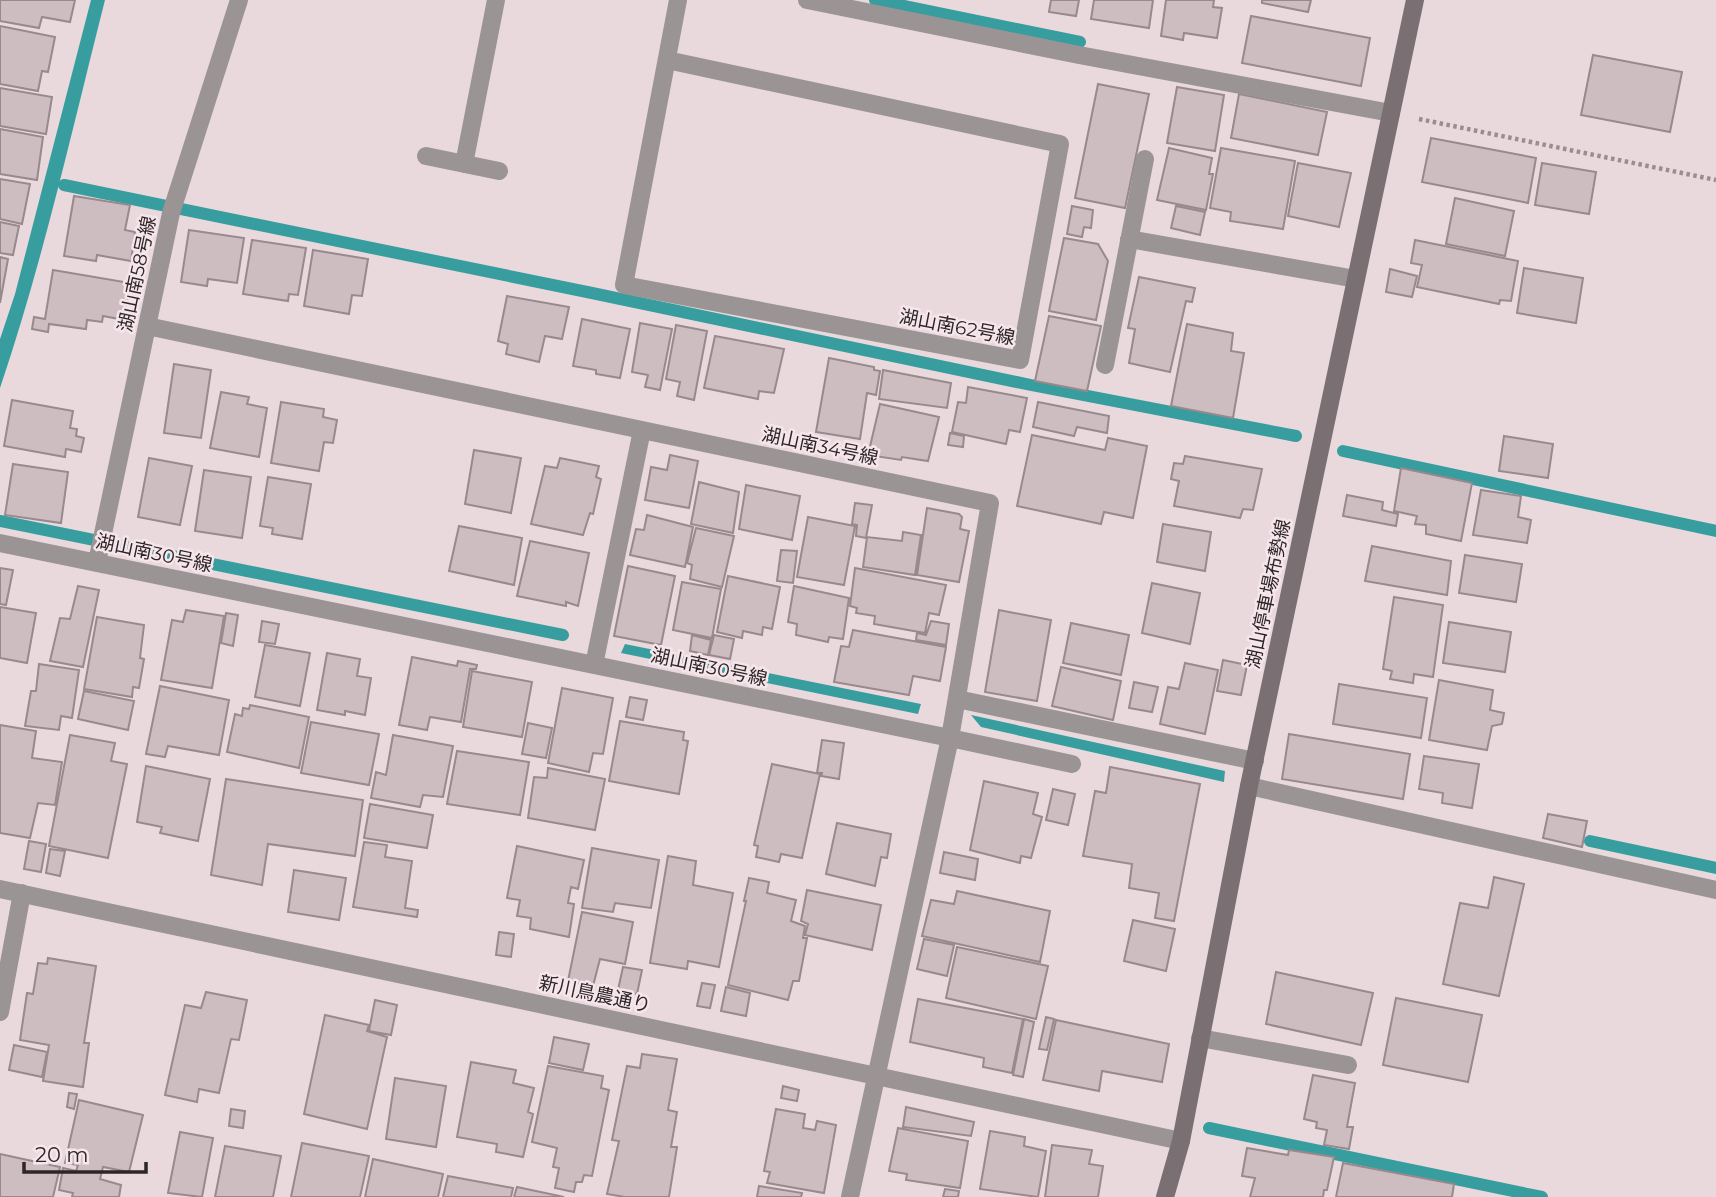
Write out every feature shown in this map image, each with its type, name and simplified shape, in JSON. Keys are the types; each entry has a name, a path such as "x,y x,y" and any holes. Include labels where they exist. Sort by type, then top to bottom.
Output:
{"main road":[{"name":"湖山停車場布勢線","path":"1165,1197 1181,1141 1249,786 1415,0"}],"street":[{"name":"湖山南58号線","path":"97,562 171,213 239,0"},
{"path":"464,164 496,0"},
{"name":"湖山南62号線","path":"667,60 1060,144 1020,360 624,285 678,0"},
{"path":"807,0 1079,55 1391,113"},
{"path":"426,156 499,171"},
{"path":"1105,365 1145,159"},
{"path":"1129,239 1356,279"},
{"path":"147,326 642,430 594,665"},
{"name":"湖山南34号線","path":"642,430 990,503 950,738"},
{"name":"湖山南30号線","path":"0,543 1072,764"},
{"path":"957,699 1255,761"},
{"path":"850,1197 950,738"},
{"path":"1249,786 1716,890"},
{"name":"新川鳥農通り","path":"0,889 1181,1141"},
{"path":"0,1012 22,893"},
{"path":"1200,1038 1348,1065"}],"path":[{"path":"1391,113 1716,180"}],"water":[{"path":"91,0 105,0 43,244 0,388 0,339 15,294"},
{"path":"625,644 921,704 918,714 621,653"},
{"path":"971,715 1225,771 1224,782 981,727"}],"building":[{"path":"0,0 75,0 70,22 42,17 39,28 0,21"},
{"path":"1051,0 1079,0 1076,16 1049,12"},
{"path":"1094,0 1153,0 1149,28 1091,19"},
{"path":"1166,0 1214,0 1213,7 1222,8 1217,38 1184,33 1183,40 1161,36"},
{"path":"1262,0 1311,0 1308,12 1262,3"},
{"path":"1251,16 1370,38 1361,86 1242,63"},
{"path":"0,26 55,37 48,72 42,71 38,91 0,84"},
{"path":"1593,55 1682,72 1670,132 1581,115"},
{"path":"1098,84 1149,94 1125,208 1075,198"},
{"path":"1177,87 1224,95 1215,151 1167,143"},
{"path":"0,88 52,97 46,134 0,126"},
{"path":"1239,94 1327,112 1318,155 1231,138"},
{"path":"0,129 43,137 37,180 0,174"},
{"path":"1431,138 1536,158 1528,203 1422,182"},
{"path":"1169,148 1212,158 1209,174 1213,174 1206,210 1157,200"},
{"path":"1221,148 1295,161 1283,229 1230,221 1231,212 1210,208"},
{"path":"1298,163 1351,173 1339,227 1288,216"},
{"path":"1542,163 1596,172 1589,214 1535,205"},
{"path":"0,179 30,184 22,224 0,219"},
{"path":"74,196 130,205 125,230 135,232 131,261 97,255 96,261 64,256"},
{"path":"1455,198 1514,211 1505,256 1446,244"},
{"path":"1072,206 1093,210 1091,228 1084,227 1082,237 1067,234"},
{"path":"1176,206 1205,212 1200,235 1171,228"},
{"path":"0,222 19,226 13,255 0,253"},
{"path":"189,230 244,238 237,283 208,279 207,286 181,282"},
{"path":"1064,238 1098,244 1108,261 1096,320 1049,311"},
{"path":"252,240 306,248 298,295 289,294 288,301 243,294"},
{"path":"1415,240 1518,261 1511,301 1500,300 1499,304 1417,287 1422,265 1411,263"},
{"path":"313,250 368,259 362,296 352,295 349,314 304,306"},
{"path":"0,257 8,259 0,303"},
{"path":"1524,268 1583,278 1576,323 1517,313"},
{"path":"1390,269 1417,276 1412,297 1386,292"},
{"path":"53,270 130,283 124,320 103,316 102,322 87,320 86,329 49,324 48,332 32,329 34,317 45,319"},
{"path":"1139,277 1195,288 1192,302 1186,301 1170,372 1129,363 1135,329 1128,328"},
{"path":"507,296 569,307 562,339 545,336 539,362 506,354 508,344 498,341"},
{"path":"1049,316 1101,326 1087,391 1035,381"},
{"path":"582,319 630,329 620,378 573,366"},
{"path":"640,323 672,329 660,390 645,387 648,375 632,372"},
{"path":"1187,324 1233,333 1231,351 1244,353 1233,418 1171,406"},
{"path":"676,325 707,331 694,400 677,396 680,382 666,379"},
{"path":"715,336 784,349 774,393 759,391 758,399 704,388"},
{"path":"829,358 874,367 874,370 880,371 876,395 867,393 860,439 816,432"},
{"path":"174,364 211,370 201,438 164,433"},
{"path":"883,370 951,383 947,408 879,399"},
{"path":"968,387 1027,398 1020,432 1009,430 1006,444 952,432 958,402 966,403"},
{"path":"221,392 249,397 247,404 267,408 259,457 210,448"},
{"path":"12,400 73,411 70,428 77,429 76,436 84,438 81,452 66,449 65,457 4,446"},
{"path":"281,402 324,409 323,417 337,420 333,443 324,442 319,471 271,463"},
{"path":"1038,402 1109,416 1107,433 1077,427 1074,436 1033,427"},
{"path":"880,404 939,417 928,461 868,455"},
{"path":"950,433 964,436 963,447 948,445"},
{"path":"1032,435 1105,450 1108,438 1147,446 1133,518 1104,512 1101,524 1017,506"},
{"path":"1504,436 1553,444 1548,478 1499,471"},
{"path":"474,450 521,458 511,513 465,504"},
{"path":"670,455 698,461 689,508 645,500 651,467 667,470"},
{"path":"1185,456 1262,469 1253,510 1243,509 1240,518 1174,506 1179,481 1171,479 1174,463 1183,464"},
{"path":"149,458 192,466 180,525 138,517"},
{"path":"560,458 599,466 596,477 601,479 593,514 590,513 583,535 531,524 545,466 557,468"},
{"path":"13,464 68,472 61,523 5,515"},
{"path":"1401,468 1472,483 1461,541 1426,534 1426,525 1415,524 1417,516 1394,511"},
{"path":"204,470 251,477 242,538 195,531"},
{"path":"268,477 311,484 302,539 272,534 273,528 260,526"},
{"path":"699,482 739,492 733,533 691,524"},
{"path":"746,485 800,496 792,540 739,529"},
{"path":"1481,490 1521,496 1518,517 1531,520 1527,543 1473,535"},
{"path":"1347,495 1383,502 1382,510 1398,514 1396,526 1343,516"},
{"path":"855,503 872,505 866,538 856,536 857,525 852,524"},
{"path":"927,508 959,514 962,517 960,529 969,531 959,582 917,575"},
{"path":"647,515 693,527 685,567 630,555 636,529 644,530"},
{"path":"808,517 855,526 844,585 797,577"},
{"path":"1163,524 1211,532 1205,571 1157,562"},
{"path":"459,526 522,538 514,585 449,571"},
{"path":"696,528 734,536 722,587 690,579 692,565 687,563"},
{"path":"903,532 921,535 915,575 863,567 867,537 902,541"},
{"path":"530,541 589,553 578,606 517,596"},
{"path":"1372,546 1451,561 1447,595 1365,581"},
{"path":"781,550 797,551 793,583 777,581"},
{"path":"1465,555 1522,564 1516,602 1459,593"},
{"path":"628,566 675,576 661,645 614,636"},
{"path":"0,568 13,570 6,605 0,604"},
{"path":"855,568 946,585 939,615 929,613 925,633 874,624 875,616 856,613 857,608 850,606"},
{"path":"728,576 780,587 772,629 763,627 762,635 743,631 742,638 717,632"},
{"path":"682,582 721,589 712,638 673,630"},
{"path":"1152,583 1200,593 1190,644 1142,633"},
{"path":"78,586 99,590 83,667 50,661 60,618 70,619"},
{"path":"794,586 849,598 843,639 829,637 828,642 796,635 797,624 788,622"},
{"path":"1394,597 1443,605 1433,677 1414,674 1413,683 1390,679 1392,671 1383,669"},
{"path":"0,607 36,613 27,663 0,658"},
{"path":"186,610 224,616 212,688 161,680 172,620 183,622"},
{"path":"999,610 1051,620 1037,701 985,692"},
{"path":"226,613 238,615 233,646 221,643"},
{"path":"97,617 144,625 140,658 144,659 139,688 133,687 132,697 84,689"},
{"path":"262,621 279,624 275,644 259,642"},
{"path":"931,621 949,624 946,645 916,640 917,633 926,635"},
{"path":"1449,622 1511,632 1505,672 1443,663"},
{"path":"1071,623 1129,635 1121,675 1063,663"},
{"path":"853,630 946,647 940,681 913,676 909,695 834,682 841,646 849,647"},
{"path":"692,635 711,640 708,655 690,651"},
{"path":"714,635 734,639 730,659 709,655"},
{"path":"265,645 310,653 300,706 255,697"},
{"path":"327,653 360,659 357,676 371,678 365,715 317,710"},
{"path":"412,657 457,666 458,661 477,665 476,669 470,669 461,722 430,717 427,730 399,725"},
{"path":"1223,660 1247,665 1241,695 1217,691"},
{"path":"1185,663 1218,670 1205,734 1160,724 1168,687 1179,689"},
{"path":"39,664 79,670 72,718 61,716 59,730 25,726 31,691 36,691"},
{"path":"1061,667 1121,681 1113,720 1052,706"},
{"path":"472,671 532,682 522,737 463,727"},
{"path":"1439,680 1493,690 1490,710 1504,713 1502,724 1492,726 1487,750 1429,740"},
{"path":"1134,682 1158,687 1152,712 1129,708"},
{"path":"1339,684 1427,698 1421,738 1333,724"},
{"path":"160,686 229,700 219,755 168,746 165,757 146,754"},
{"path":"562,688 613,698 603,754 593,753 589,772 548,763"},
{"path":"84,691 134,701 128,730 78,719"},
{"path":"630,697 647,700 643,720 626,717"},
{"path":"250,705 309,717 299,768 227,752 235,714 242,716 243,708 249,709"},
{"path":"620,721 684,732 683,740 688,741 679,794 609,781"},
{"path":"311,722 379,734 369,785 301,773"},
{"path":"528,723 552,728 546,758 522,754"},
{"path":"0,725 36,731 32,758 62,762 55,805 38,803 30,838 0,833"},
{"path":"1289,734 1410,754 1403,799 1282,779"},
{"path":"70,735 115,743 111,761 127,764 108,858 49,846"},
{"path":"393,735 453,746 443,797 423,795 420,807 371,798 376,772 386,775"},
{"path":"822,740 844,743 839,779 817,773"},
{"path":"457,751 529,762 520,815 447,804"},
{"path":"1424,756 1479,764 1472,808 1442,803 1443,793 1419,789"},
{"path":"772,764 820,774 802,858 781,854 779,862 756,857 758,846 754,845"},
{"path":"146,766 210,779 198,841 160,833 162,827 137,822"},
{"path":"1110,767 1200,784 1174,921 1155,918 1159,893 1129,888 1132,864 1083,856 1095,791 1106,793"},
{"path":"548,768 605,779 595,830 528,818 534,777 547,778"},
{"path":"226,779 363,800 355,856 268,844 262,885 211,875"},
{"path":"984,781 1038,793 1033,814 1042,817 1031,858 1021,856 1020,863 970,850"},
{"path":"1053,789 1075,794 1068,825 1046,820"},
{"path":"370,804 433,815 427,848 364,838"},
{"path":"1548,814 1587,821 1582,847 1543,838"},
{"path":"837,823 891,834 887,858 881,857 875,886 826,874"},
{"path":"29,841 46,844 41,872 24,869"},
{"path":"364,842 387,845 385,857 412,861 405,908 418,910 417,917 353,907"},
{"path":"517,846 584,860 578,889 571,887 568,903 574,904 569,937 530,929 531,918 517,916 520,900 507,898"},
{"path":"592,848 659,860 651,908 615,903 613,912 582,908"},
{"path":"50,849 65,851 60,876 46,873"},
{"path":"944,852 978,859 975,880 940,873"},
{"path":"668,856 696,861 693,885 733,893 719,967 688,961 687,969 650,963"},
{"path":"294,870 346,878 339,920 288,912"},
{"path":"1494,877 1524,884 1499,996 1443,984 1460,903 1488,908"},
{"path":"749,878 769,882 767,893 796,900 791,921 805,926 803,938 807,938 799,981 793,981 788,1000 728,985"},
{"path":"807,890 881,905 872,950 805,935 808,924 801,921"},
{"path":"957,891 1050,911 1040,962 922,936 931,900 954,904"},
{"path":"582,912 633,922 625,964 600,959 593,986 568,981"},
{"path":"1133,920 1175,929 1166,971 1124,961"},
{"path":"499,932 514,934 511,957 496,955"},
{"path":"924,939 954,945 947,976 917,969"},
{"path":"957,947 1048,966 1036,1019 946,998"},
{"path":"48,958 96,966 84,1043 89,1043 83,1087 43,1081 49,1045 20,1040 27,993 33,994 38,963 47,964"},
{"path":"623,967 642,970 637,994 618,990"},
{"path":"1276,972 1373,993 1361,1045 1266,1024"},
{"path":"702,983 715,985 710,1008 697,1006"},
{"path":"726,987 750,993 746,1016 721,1011"},
{"path":"206,992 247,1000 239,1040 231,1039 219,1093 199,1089 197,1102 165,1095 185,1005 201,1008"},
{"path":"1396,998 1482,1015 1468,1082 1383,1065"},
{"path":"918,999 1023,1019 1012,1073 983,1067 984,1058 910,1042"},
{"path":"375,1000 397,1005 391,1035 369,1031"},
{"path":"325,1015 369,1025 367,1031 387,1037 367,1129 304,1114"},
{"path":"1046,1017 1054,1019 1047,1050 1039,1049"},
{"path":"1024,1019 1034,1022 1023,1077 1013,1075"},
{"path":"1056,1020 1169,1044 1162,1082 1102,1071 1099,1091 1043,1080"},
{"path":"554,1037 589,1044 583,1070 549,1063"},
{"path":"14,1045 47,1052 42,1077 9,1070"},
{"path":"642,1054 677,1059 668,1110 677,1112 671,1147 677,1147 669,1197 625,1197 607,1194 619,1141 612,1140 627,1066 640,1068"},
{"path":"471,1062 516,1070 513,1083 534,1088 528,1112 533,1114 523,1157 496,1152 497,1144 457,1137"},
{"path":"548,1066 603,1076 601,1088 609,1090 592,1176 584,1175 582,1182 576,1182 574,1192 555,1188 559,1168 553,1167 557,1148 532,1142"},
{"path":"1313,1075 1355,1083 1347,1127 1353,1127 1349,1149 1324,1145 1327,1130 1316,1128 1317,1122 1304,1119"},
{"path":"395,1078 446,1086 436,1147 386,1139"},
{"path":"783,1086 799,1090 797,1101 781,1098"},
{"path":"69,1093 77,1094 74,1109 67,1107"},
{"path":"79,1100 143,1115 129,1172 103,1167 100,1179 121,1185 119,1197 72,1197 73,1193 59,1190 63,1168 76,1171 78,1165 65,1163"},
{"path":"906,1107 974,1122 971,1136 903,1127"},
{"path":"231,1109 245,1111 243,1128 229,1126"},
{"path":"776,1109 805,1114 803,1128 815,1130 817,1121 836,1125 824,1193 767,1183 770,1172 764,1171"},
{"path":"898,1128 968,1141 960,1188 906,1180 907,1174 889,1171"},
{"path":"990,1131 1025,1137 1024,1146 1046,1151 1038,1197 980,1189"},
{"path":"180,1132 213,1138 202,1197 168,1193"},
{"path":"302,1143 369,1156 360,1197 291,1197"},
{"path":"1052,1145 1092,1150 1089,1164 1103,1166 1098,1197 1045,1197"},
{"path":"225,1146 281,1156 273,1197 215,1197"},
{"path":"1247,1148 1288,1155 1289,1150 1334,1157 1323,1197 1250,1197 1255,1178 1242,1176"},
{"path":"0,1154 60,1167 53,1197 0,1197"},
{"path":"373,1159 443,1174 438,1197 365,1197"},
{"path":"1343,1163 1454,1184 1452,1197 1336,1197"},
{"path":"448,1176 513,1188 511,1197 443,1197"},
{"path":"759,1186 802,1193 801,1197 757,1197"},
{"path":"517,1187 564,1197 514,1197"},
{"path":"945,1189 959,1191 958,1197 943,1197"}],"waterway":[{"path":"875,0 1080,42"},
{"path":"64,185 1031,385 1296,436"},
{"path":"1343,451 1716,531"},
{"path":"0,521 563,635"},
{"path":"1590,841 1716,868"},
{"path":"1209,1128 1542,1197"}]}
